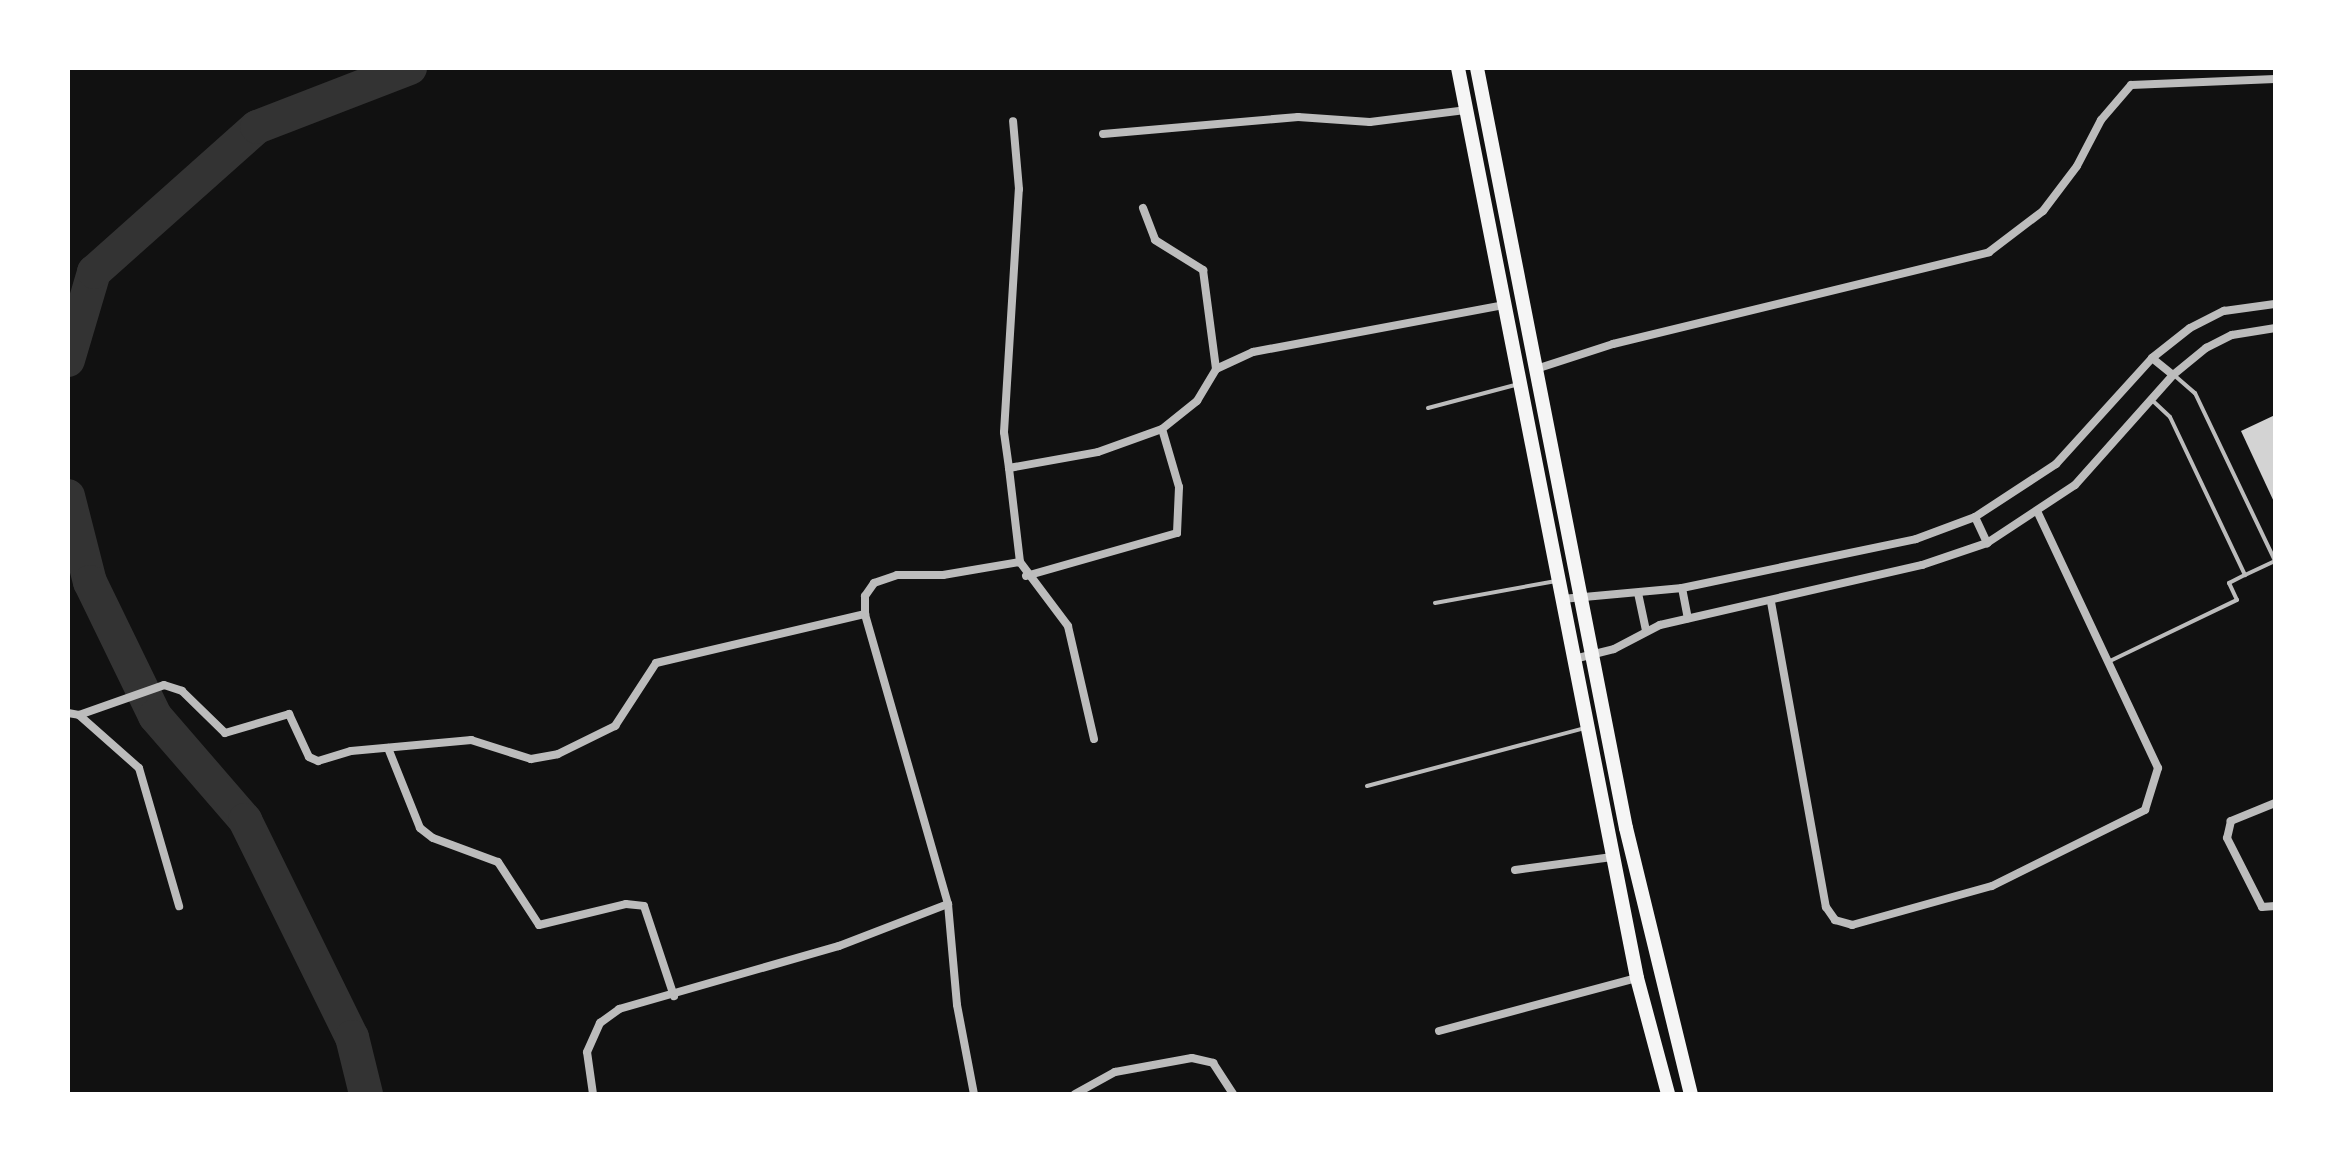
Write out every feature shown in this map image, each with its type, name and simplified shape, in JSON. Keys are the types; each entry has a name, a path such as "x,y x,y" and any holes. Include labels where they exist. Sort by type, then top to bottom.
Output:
{"highway":[{"path":"1458,68 1505,305 1517,384 1612,857 1637,978 1668,1094"},
{"path":"1477,68 1596,655 1626,828 1691,1094"}],"street":[{"path":"1536,369 1643,336 1989,252 2043,211 2077,166 2101,120 2131,85 2275,79"},
{"path":"1103,134 1298,117 1370,122 1467,110"},
{"path":"1013,121 1019,189 1004,432 1020,562 1026,576 1068,626 1094,739"},
{"path":"1143,208 1155,240 1203,270 1216,369"},
{"path":"1562,599 1584,594 1682,588 1916,539 1975,517 2056,464 2094,428 2152,358 2190,328 2224,311 2275,304"},
{"path":"1009,468 1098,452 1162,429 1197,401 1216,369 1253,352 1505,305"},
{"path":"1574,659 1596,655 1646,631 1688,618 1771,602 1922,565 1987,543 2038,513 2114,447 2173,375 2232,335 2275,328"},
{"path":"2152,358 2173,375"},
{"path":"1026,576 1177,533 1179,487 1162,429"},
{"path":"1771,602 1826,907 1835,920 1852,925 1992,886 2145,810 2158,768 2038,513"},
{"path":"1975,517 1987,543"},
{"path":"974,1094 957,1005 948,904 865,614 867,590 881,579 1020,562"},
{"path":"1682,588 1688,618"},
{"path":"1638,593 1646,631"},
{"path":"79,715 164,685 182,691 225,733 289,714 309,757 318,761 351,751 471,740 531,759 558,754 615,726 656,663 865,614"},
{"path":"68,713 79,715 139,768 179,906"},
{"path":"388,748 420,828 433,838 498,862 539,925 626,904 644,906 674,996"},
{"path":"2275,803 2231,821 2227,838 2262,907 2275,906"},
{"path":"1515,870 1612,857"},
{"path":"593,1094 587,1052 600,1023 619,1009 674,996 839,946 948,904"},
{"path":"1439,1031 1637,978"},
{"path":"1075,1094 1115,1072 1192,1058 1213,1063 1233,1094"}],"lane":[{"path":"2108,662 2237,600 2229,583 2275,561 2195,393 2173,375"},
{"path":"1428,408 1517,384"},
{"path":"2151,399 2170,417 2245,575"},
{"path":"1435,603 1558,581"},
{"path":"1367,786 1587,728"}],"building":[{"path":"2275,415 2275,504 2241,431"}],"waterway":[{"path":"68,360 94,272 257,127 410,68"},
{"path":"68,496 90,582 155,716 245,820 352,1037 366,1094"}]}
